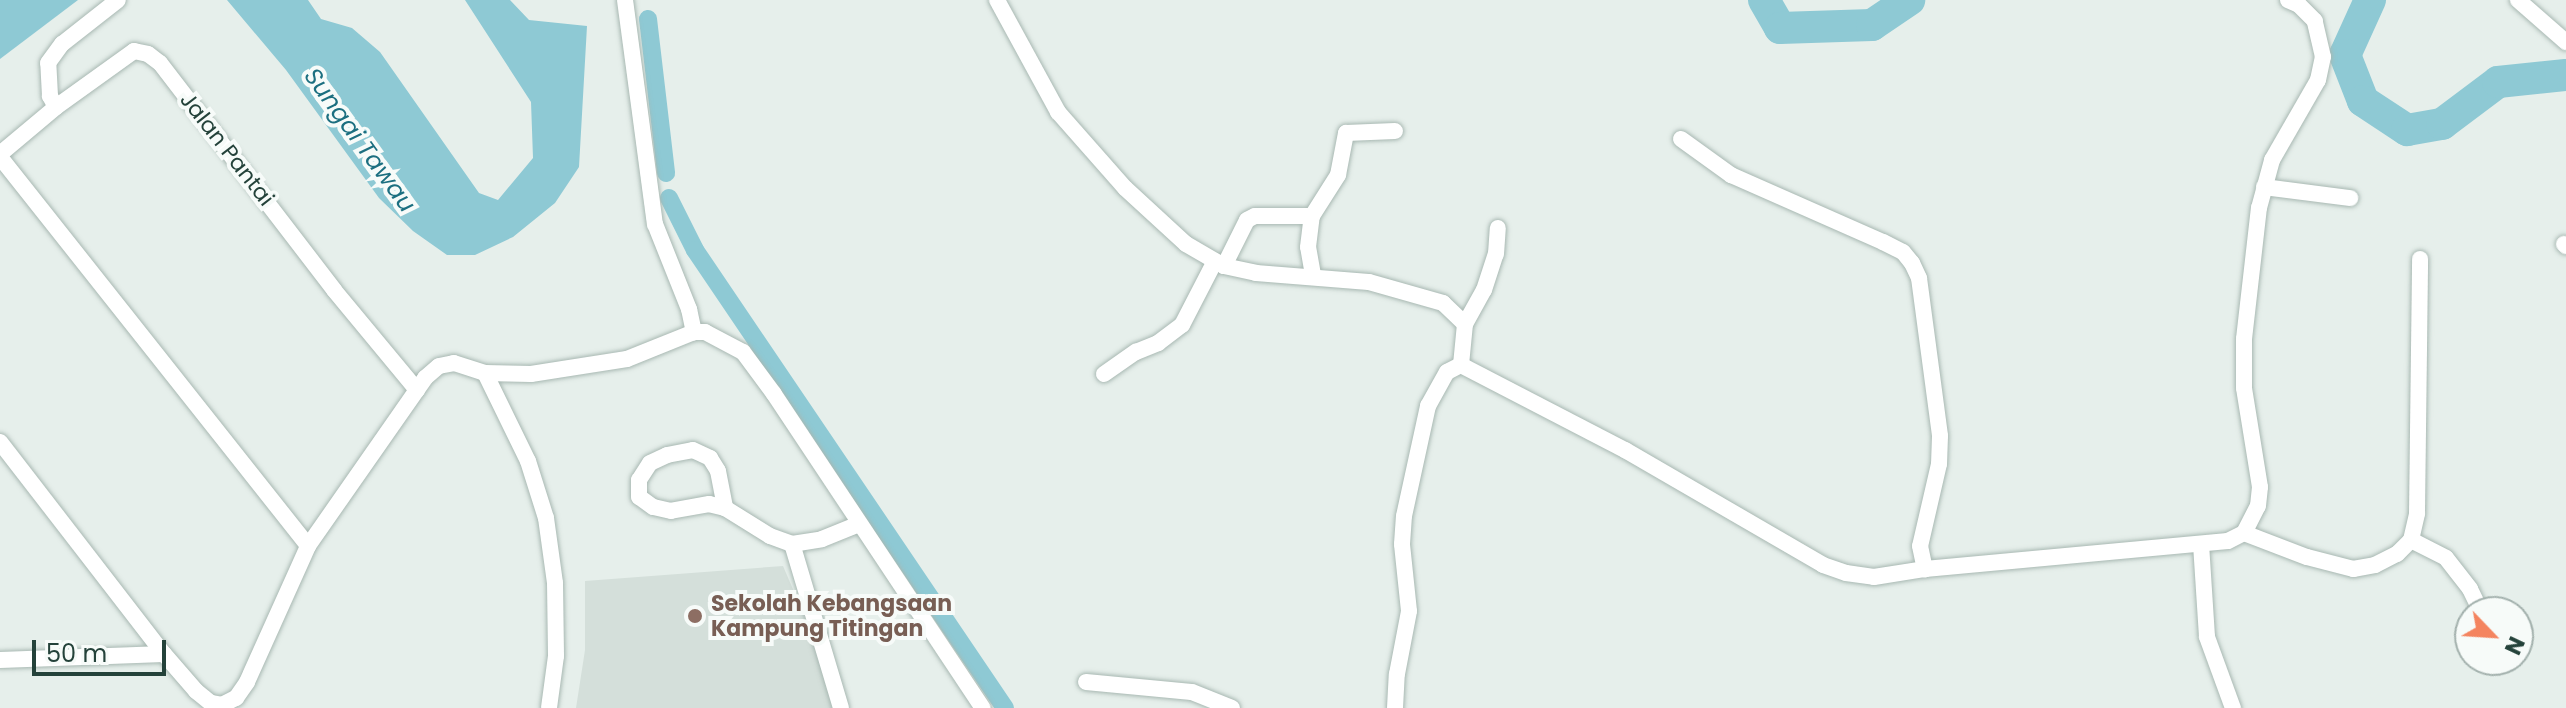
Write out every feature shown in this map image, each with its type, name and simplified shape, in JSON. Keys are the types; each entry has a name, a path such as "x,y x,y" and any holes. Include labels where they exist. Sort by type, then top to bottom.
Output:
{"street":[{"path":"56,107 50,96 48,63 62,44 118,0"},
{"path":"625,0 655,224 689,309 694,332"},
{"path":"997,0 1058,112 1086,146 1160,222 1186,244 1220,264 1256,273 1313,275 1369,282 1423,296 1456,311 1465,324"},
{"path":"1461,365 1625,450 1823,565 1846,573 1874,577 1925,569 2228,541 2244,533 2258,506 2260,487 2248,428 2244,339 2259,208 2272,160 2318,80 2323,57 2315,21 2299,5 2288,0"},
{"path":"2518,0 2566,42"},
{"name":"Jalan Pantai","path":"0,155 56,107 134,51 148,54 160,63 334,290 417,390"},
{"path":"1313,275 1308,247 1312,216 1338,175 1346,133 1395,131"},
{"path":"1681,139 1731,175 1893,247 1912,263 1919,278 1940,436 1939,464 1920,546 1925,569"},
{"path":"0,155 308,546"},
{"path":"2264,187 2350,198"},
{"path":"1104,374 1136,352 1158,343 1182,325 1247,220 1255,216 1312,216"},
{"path":"1461,365 1465,324 1484,290 1496,254 1498,228"},
{"path":"2244,533 2307,557 2353,569 2375,565 2397,554 2411,540 2417,513 2420,259"},
{"path":"0,442 164,654 196,691 211,703 222,705 236,698 247,682 308,546 417,390 439,366 454,363 485,373 531,374 627,359 694,332 705,332 743,352 983,708"},
{"path":"1395,708 1397,674 1409,611 1402,544 1404,516 1428,406 1447,372 1461,365"},
{"path":"485,373 528,461 546,518 555,583 556,641 549,708"},
{"path":"725,508 718,471 710,458 693,450 667,455 650,463 639,480 639,497 653,507 671,511 709,504 725,508 770,536 792,544 822,539 859,524"},
{"path":"2411,540 2446,558 2473,596"},
{"path":"792,544 841,708"},
{"path":"2201,544 2207,637 2233,708"},
{"path":"0,660 164,654"},
{"path":"1086,682 1192,692 1232,708"}],"shaded area":[{"name":"Sekolah Kebangsaan Kampung Titingan","path":"783,566 820,652 833,708 576,708 585,650 585,581"}],"water":[{"path":"0,0 78,0 0,59"},
{"path":"227,0 308,0 321,19 352,28 380,52 479,193 498,200 533,158 531,102 465,0 510,0 529,20 587,26 579,167 555,203 513,237 475,255 447,255 413,231 379,198 286,70"}],"waterway":[{"name":"Sungai Tawau","path":"1764,0 1780,28 1872,25 1909,0"},
{"name":"Sungai Tawau","path":"2370,0 2345,55 2363,101 2407,130 2442,124 2498,82 2566,75"},
{"path":"648,19 666,173"},
{"path":"669,198 695,250 1005,708"}],"place":[{"name":"Sekolah Kebangsaan Kampung Titingan","path":"695,616"}]}
